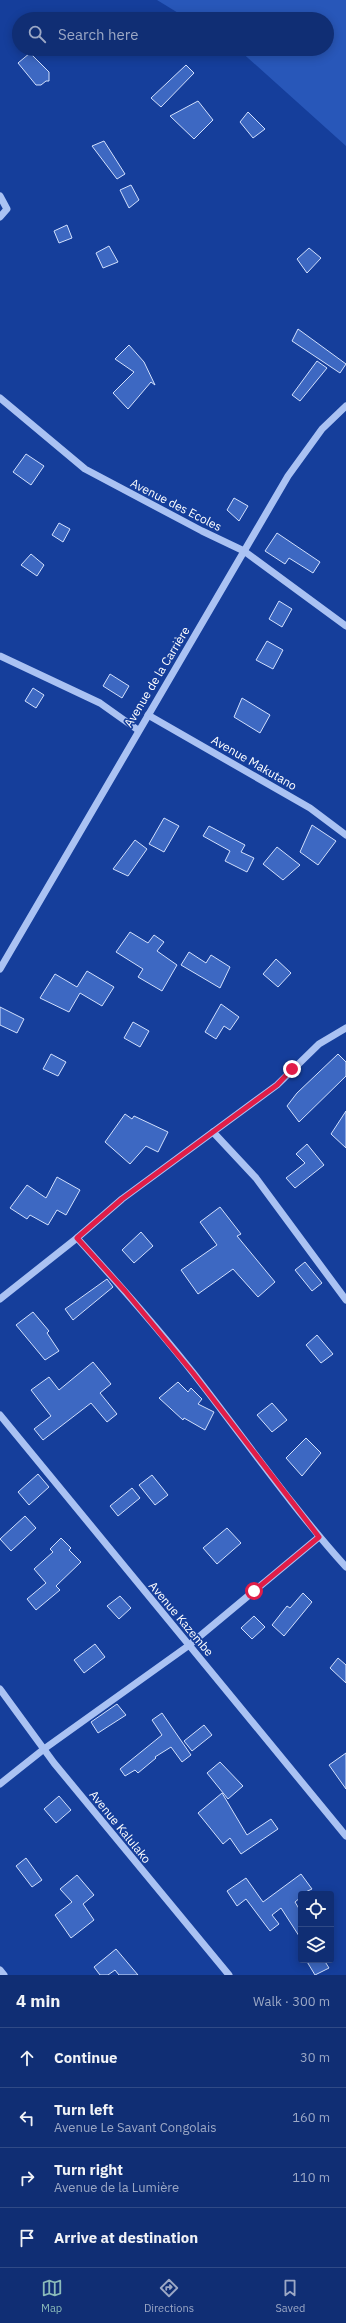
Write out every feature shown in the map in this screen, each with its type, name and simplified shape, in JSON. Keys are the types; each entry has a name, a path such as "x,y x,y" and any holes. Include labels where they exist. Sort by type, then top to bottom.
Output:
{"street":[{"path":"0,196 7,209 0,217"},
{"name":"Avenue des Ecoles","path":"0,398 85,469 202,531 244,551 346,626"},
{"name":"Avenue de la Carrière","path":"0,969 138,730 302,455 322,429 346,406"},
{"path":"0,656 100,703 138,730"},
{"name":"Avenue Makutano","path":"148,715 310,808 346,835"},
{"path":"0,1298 77,1238 122,1199 277,1085 319,1044 345,1031"},
{"path":"212,1132 256,1178 346,1300"},
{"path":"77,1238 125,1291 193,1373 319,1537 346,1567"},
{"name":"Avenue Kazembe","path":"0,1415 188,1646 244,1710 346,1836"},
{"path":"0,1784 44,1748 188,1646 319,1537"},
{"name":"Avenue Kalulako","path":"0,1688 44,1748 136,1865 228,1975"},
{"path":"0,1970 4,1975"}],"shaded area":[{"path":"157,0 346,0 346,146 246,56 334,56 334,12 177,12"}],"building":[{"path":"26,56 33,56 49,72 49,81 46,81 41,85 36,85 18,63"},
{"path":"186,65 194,73 161,107 151,98"},
{"path":"198,101 213,120 194,139 170,116"},
{"path":"248,112 265,129 253,138 240,122"},
{"path":"104,141 125,174 117,179 92,146"},
{"path":"131,185 139,200 129,208 120,190"},
{"path":"67,225 72,238 59,243 54,231"},
{"path":"109,246 118,262 103,268 96,253"},
{"path":"309,248 321,258 307,273 297,259"},
{"path":"298,329 346,364 340,373 292,341"},
{"path":"129,345 144,362 155,385 151,382 128,409 113,393 134,372 115,359"},
{"path":"317,361 327,368 300,401 292,395"},
{"path":"26,454 44,466 31,485 13,472"},
{"path":"234,498 248,506 239,521 227,510"},
{"path":"59,523 70,529 63,542 52,535"},
{"path":"277,533 320,562 313,573 289,558 285,564 265,551"},
{"path":"31,554 44,565 37,576 21,565"},
{"path":"279,601 292,609 282,627 269,619"},
{"path":"267,641 283,650 273,669 256,660"},
{"path":"110,674 129,686 122,698 103,686"},
{"path":"33,688 44,695 36,708 25,701"},
{"path":"242,698 270,715 260,733 234,717"},
{"path":"164,818 179,826 164,852 149,844"},
{"path":"312,825 336,841 318,865 300,852"},
{"path":"209,826 245,845 241,852 254,858 247,872 225,861 230,851 203,836"},
{"path":"135,840 147,849 128,876 113,869"},
{"path":"277,847 300,865 283,880 263,864"},
{"path":"130,932 148,943 154,935 164,942 157,951 177,965 162,991 138,977 143,969 116,952"},
{"path":"189,952 206,963 211,955 230,967 220,988 181,965"},
{"path":"276,959 291,973 278,987 263,974"},
{"path":"87,971 114,987 102,1006 80,993 69,1012 40,998 55,974 77,987"},
{"path":"221,1004 239,1017 230,1030 224,1026 216,1039 205,1032"},
{"path":"0,1007 24,1019 17,1033 0,1025"},
{"path":"133,1022 149,1031 140,1047 124,1038"},
{"path":"51,1054 66,1062 58,1076 43,1069"},
{"path":"338,1054 346,1062 346,1076 299,1122 287,1106 297,1093"},
{"path":"346,1111 346,1148 331,1134"},
{"path":"125,1114 132,1119 134,1116 168,1132 158,1152 146,1146 130,1164 105,1142"},
{"path":"307,1144 324,1165 295,1188 286,1178 305,1163 296,1154"},
{"path":"57,1177 80,1190 66,1215 57,1210 48,1225 30,1215 27,1219 10,1208 27,1185 46,1198"},
{"path":"220,1207 241,1234 237,1236 275,1282 258,1297 233,1269 198,1294 181,1270 217,1245 200,1222"},
{"path":"141,1232 153,1246 134,1263 122,1250"},
{"path":"305,1262 322,1283 312,1291 295,1270"},
{"path":"107,1279 113,1287 73,1320 65,1309"},
{"path":"33,1312 49,1331 47,1333 59,1351 45,1360 16,1325"},
{"path":"317,1335 333,1354 321,1363 306,1345"},
{"path":"93,1362 111,1384 100,1393 117,1414 107,1422 91,1403 43,1440 34,1429 51,1416 31,1390 49,1377 59,1390"},
{"path":"178,1382 188,1392 191,1388 202,1399 198,1404 214,1412 205,1430 184,1418 183,1420 159,1398"},
{"path":"272,1403 287,1420 272,1432 257,1415"},
{"path":"306,1438 321,1453 302,1476 286,1458"},
{"path":"38,1474 49,1487 29,1505 18,1492"},
{"path":"152,1475 168,1495 155,1505 139,1485"},
{"path":"132,1488 140,1498 118,1516 110,1506"},
{"path":"25,1516 36,1528 11,1551 0,1539"},
{"path":"227,1528 241,1543 217,1564 203,1548"},
{"path":"61,1538 71,1548 69,1550 81,1562 56,1586 60,1590 36,1610 27,1599 46,1583 34,1569 53,1552 50,1549"},
{"path":"303,1593 312,1602 284,1636 272,1625 287,1606 290,1608"},
{"path":"120,1596 131,1608 119,1619 107,1606"},
{"path":"254,1616 265,1627 252,1639 241,1628"},
{"path":"95,1644 105,1657 84,1673 74,1660"},
{"path":"338,1658 346,1665 346,1683 330,1668"},
{"path":"117,1704 126,1715 98,1733 91,1722"},
{"path":"162,1713 191,1755 182,1762 171,1747 155,1757 156,1758 138,1773 135,1770 125,1776 120,1769 162,1735 152,1720"},
{"path":"204,1725 212,1735 192,1751 184,1741"},
{"path":"346,1753 346,1789 329,1765"},
{"path":"220,1762 243,1786 228,1799 207,1773"},
{"path":"222,1793 247,1835 271,1819 278,1829 241,1854 230,1838 223,1844 198,1813"},
{"path":"59,1796 71,1810 56,1823 44,1809"},
{"path":"26,1858 42,1880 32,1887 16,1866"},
{"path":"301,1874 312,1889 308,1891 298,1891 298,1900 295,1902 298,1907 298,1934 281,1908 272,1915 279,1924 270,1931 246,1899 237,1906 227,1891 246,1878 263,1902"},
{"path":"77,1875 94,1895 83,1904 94,1920 71,1938 55,1915 72,1902 60,1889"},
{"path":"116,1949 138,1975 119,1975 115,1970 108,1975 100,1975 94,1967"},
{"path":"308,1963 326,1963 329,1968 315,1975"}],"route":[{"path":"254,1591 319,1537 193,1373 125,1291 77,1238 122,1199 277,1085 292,1069"}]}
